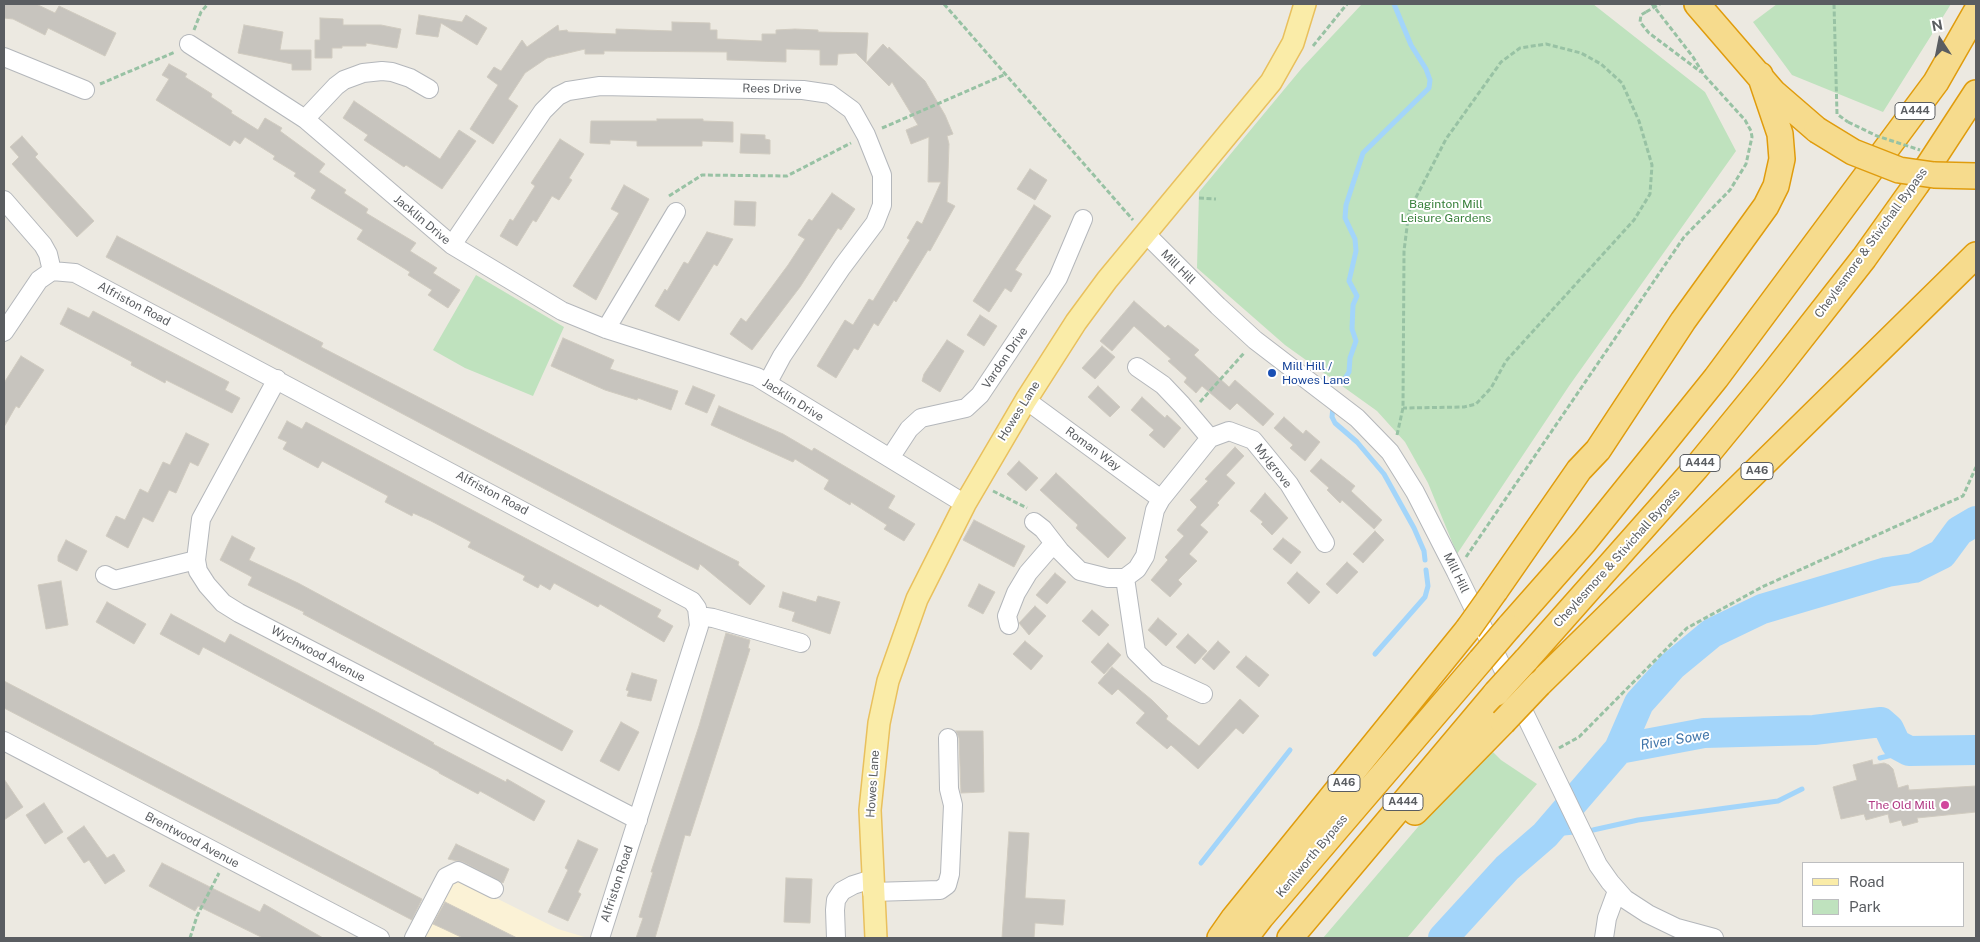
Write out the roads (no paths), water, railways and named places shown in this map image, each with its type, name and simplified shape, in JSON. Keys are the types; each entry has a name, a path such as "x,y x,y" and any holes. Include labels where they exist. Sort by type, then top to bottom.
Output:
{"highway":[{"path":"1697,4 1786,105 1817,130 1853,152 1899,170 1934,175 1976,176"},
{"path":"1721,4 1732,43"},
{"name":"A444","path":"1381,775 1502,607 1584,542 1716,378 1936,82 1976,12"},
{"name":"A46","path":"1220,938 1234,918 1475,643 1502,607 1587,475 1598,450 1683,321 1766,206 1776,186 1782,159 1780,134 1760,75"},
{"name":"Cheylesmore & Stivichall Bypass","path":"1310,912 1496,692 1696,468 1773,374 1864,258 1916,185 1976,93"},
{"name":"A46","path":"1290,938 1310,912 1351,881 1539,684 1976,255"},
{"name":"Kenilworth Bypass","path":"1245,938 1381,775"}],"main road":[{"name":"Howes Lane","path":"876,938 872,885 870,810 879,723 888,680 917,599 977,483 1026,400 1076,322 1145,233 1271,82 1293,43 1305,4"}],"street":[{"name":"Jacklin Drive","path":"189,44 305,119 452,246 562,311 606,329 768,382 965,504"},
{"path":"4,57 86,90"},
{"path":"305,119 336,86 344,80 362,73 392,72 429,89"},
{"name":"Rees Drive","path":"452,246 543,110 558,96 578,88 600,86 817,91 830,94 852,110 866,135 882,175 884,195 880,213 875,223 842,267 782,356 768,382"},
{"path":"4,200 43,245 48,254 52,271 39,280 4,332"},
{"path":"606,329 676,212"},
{"name":"Vardon Drive","path":"890,458 909,429 921,418 966,408 980,395 1058,278 1083,219"},
{"name":"Mill Hill","path":"1145,233 1218,306 1256,340 1357,418 1390,452 1415,492 1456,572 1598,865 1617,891 1648,914 1677,928 1714,938"},
{"name":"Alfriston Road","path":"52,271 75,273 684,594 692,601 699,616 700,626 600,938"},
{"path":"1034,522 1043,529 1080,571 1108,578 1125,578 1137,569 1145,556 1155,510 1161,499 1210,438 1163,386 1137,367"},
{"name":"Wychwood Avenue","path":"277,379 206,507 198,533 196,560 198,571 207,586 223,603 239,613 638,820"},
{"name":"Roman Way","path":"1026,400 1161,499"},
{"name":"Mylgrove","path":"1210,438 1229,431 1253,440 1289,484 1325,543"},
{"path":"1008,625 1007,616 1016,593 1028,573 1054,543"},
{"path":"105,575 116,580 196,560"},
{"path":"1125,578 1136,652 1157,673 1203,694"},
{"path":"699,616 713,618 801,644"},
{"path":"836,938 834,910 836,900 842,891 872,885 940,890 947,884 950,874 952,805 949,789 948,738"},
{"name":"Brentwood Avenue","path":"4,741 380,938"},
{"path":"414,938 446,876 458,871 494,889"},
{"path":"1604,938 1607,918 1617,891"}],"waterway":[{"path":"1342,383 1349,372 1350,358 1356,341 1352,329 1353,305 1357,296 1349,281 1356,251 1355,239 1345,218 1346,205 1363,153 1429,88 1430,80 1426,69 1411,45 1394,4"},
{"path":"1333,407 1332,417 1335,423 1357,442 1384,474 1414,528 1424,551 1425,560"},
{"path":"1619,749 1639,703 1672,666 1712,633 1762,609 1887,572 1914,568 1942,554 1959,531 1976,521"},
{"path":"1375,654 1425,597 1428,586 1426,570"},
{"name":"River Sowe","path":"1443,938 1507,868 1545,835 1619,749 1704,733 1814,730 1881,722 1889,729 1896,744 1909,751 1976,750"},
{"path":"1201,863 1290,750"},
{"path":"1880,758 1909,751"},
{"path":"1545,835 1593,830 1638,820 1778,801 1802,789"}],"place":[{"name":"Mill Hill / Howes Lane","path":"1272,373"},
{"name":"The Old Mill","path":"1945,805"}],"park label":[{"name":"Baginton Mill Leisure Gardens","path":"1446,211"}]}
